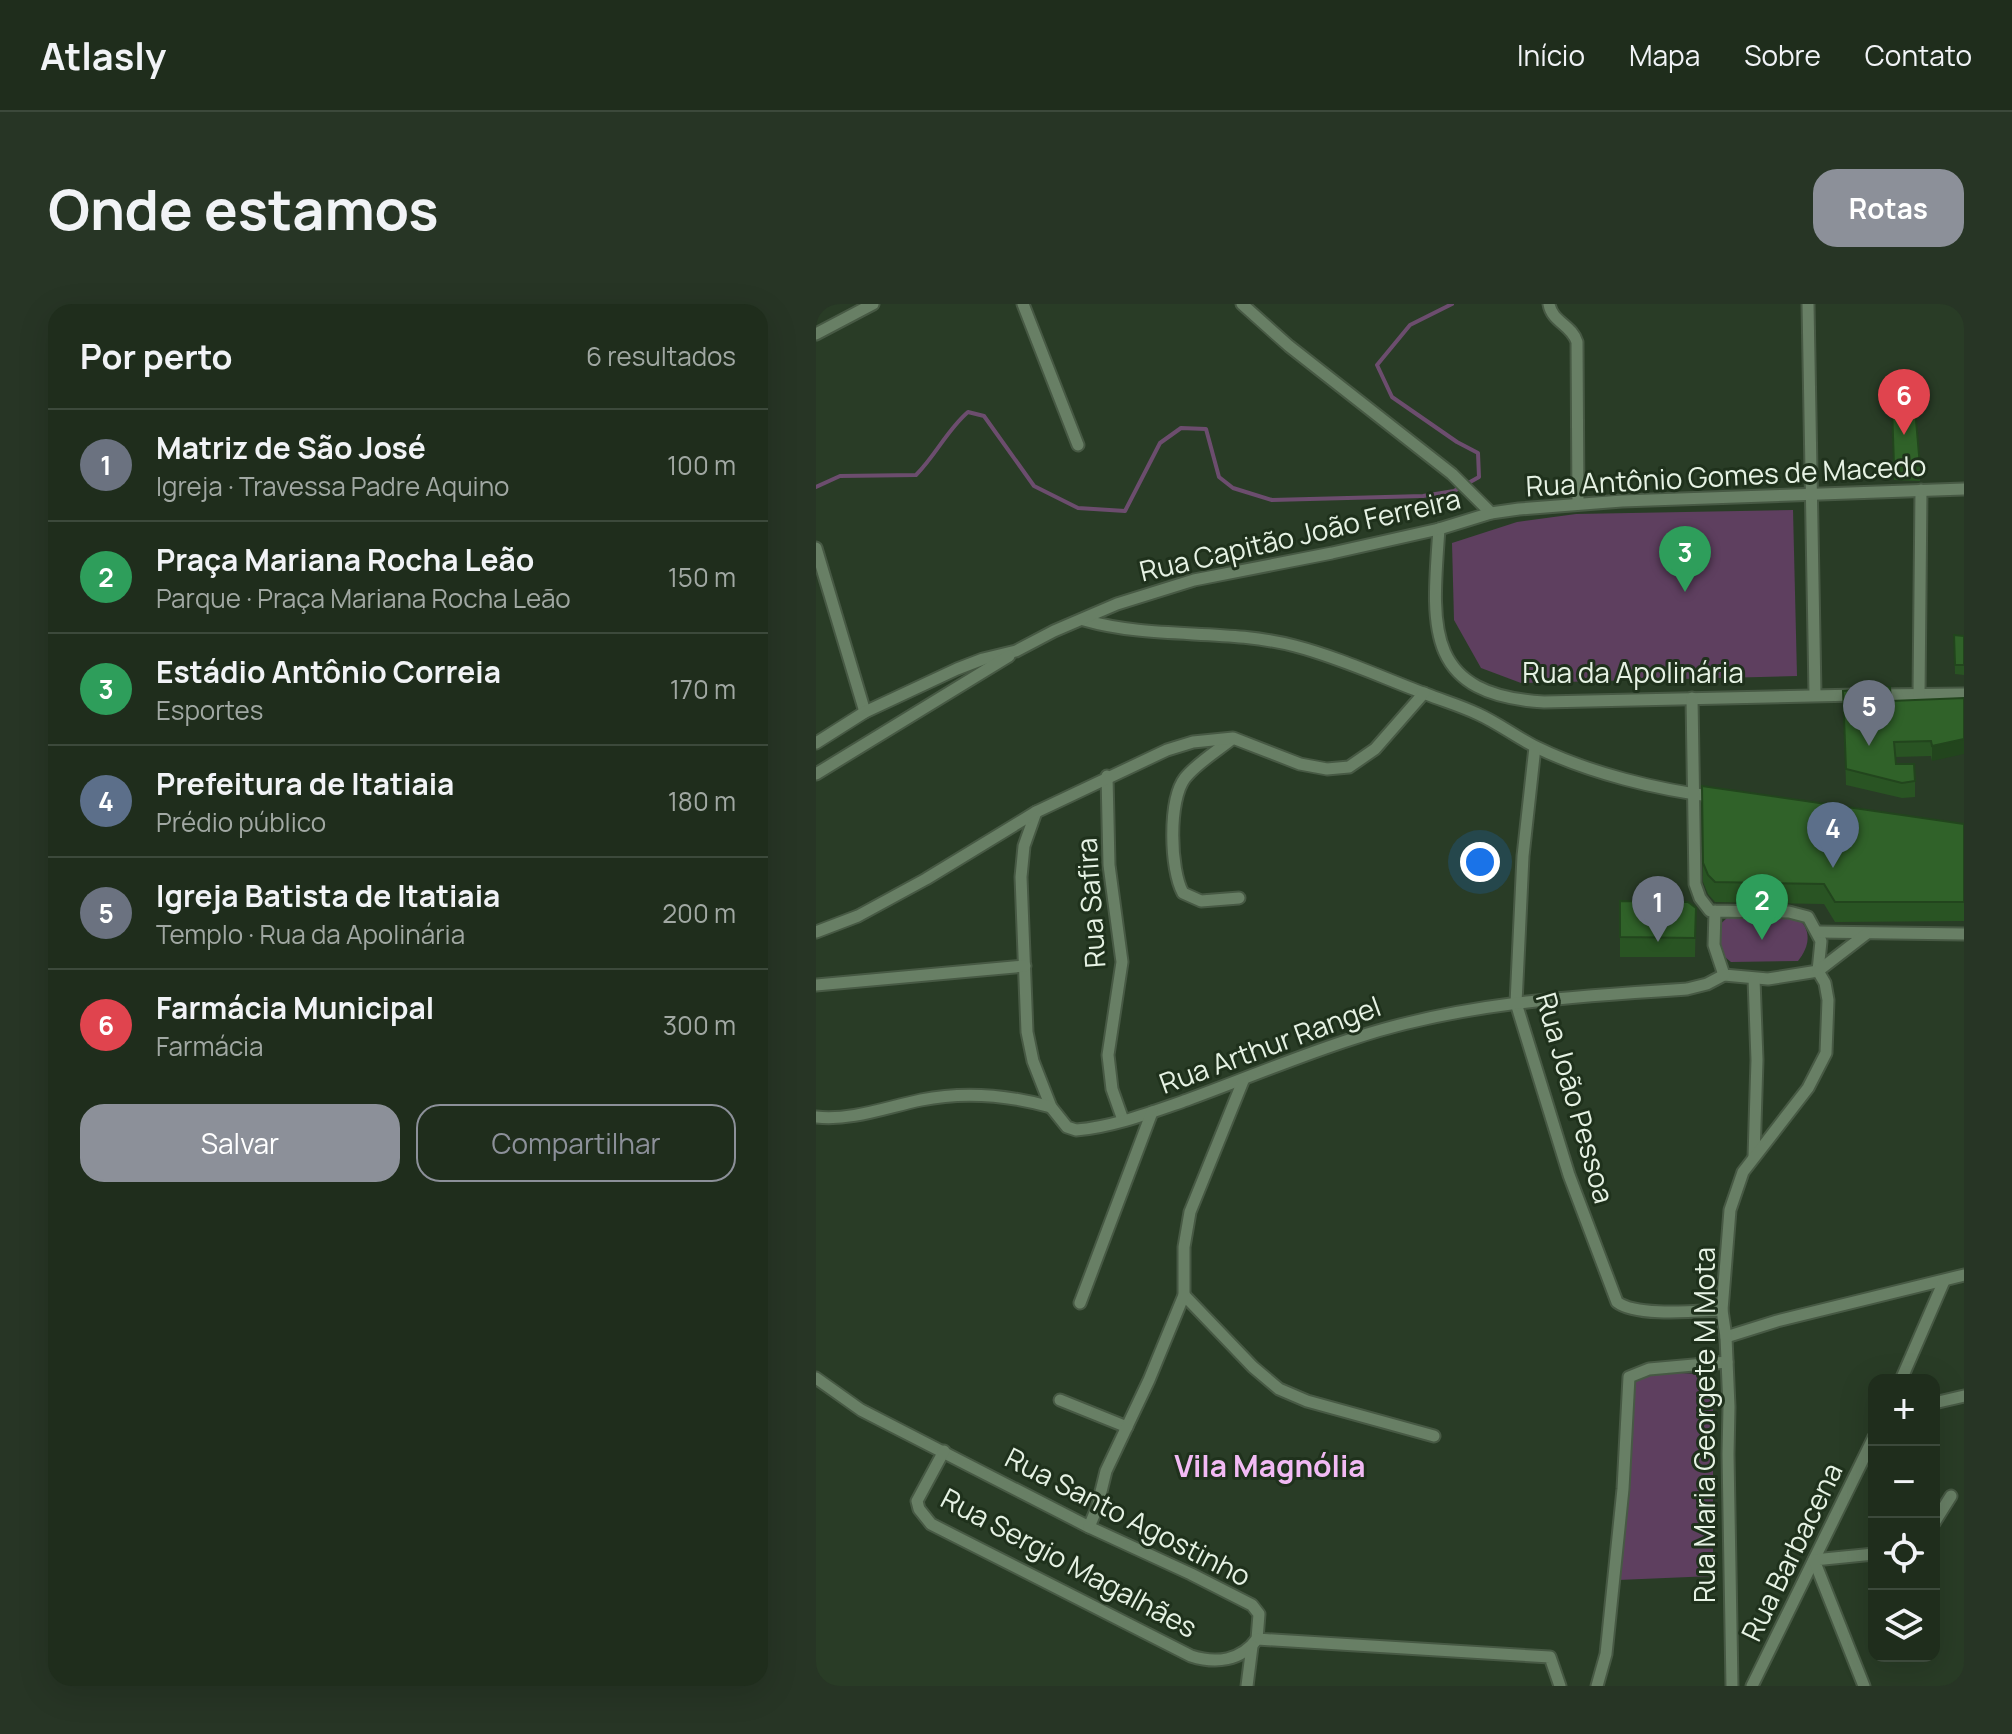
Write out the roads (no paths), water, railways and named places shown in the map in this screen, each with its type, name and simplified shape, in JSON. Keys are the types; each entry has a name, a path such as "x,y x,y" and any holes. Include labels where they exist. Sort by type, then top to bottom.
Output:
{"street":[{"path":"816,334 873,304"},
{"path":"1023,304 1078,445"},
{"path":"1242,304 1289,346 1452,474 1491,513"},
{"path":"1549,304 1553,316 1571,331 1577,342 1578,504"},
{"path":"1808,304 1815,694"},
{"name":"Rua Antônio Gomes de Macedo","path":"1491,513 1578,504 1964,489"},
{"path":"1919,695 1921,490"},
{"name":"Rua Capitão João Ferreira","path":"816,743 865,712 957,669 1016,651 1117,604 1194,580 1439,529 1491,513"},
{"name":"Rua da Apolinária","path":"1439,529 1436,630 1444,654 1458,673 1474,685 1513,700 1964,694"},
{"path":"816,548 865,712"},
{"path":"1084,620 1149,633 1217,635 1284,644 1361,668 1477,713 1535,747 1634,781 1725,798"},
{"path":"816,774 1016,651"},
{"path":"816,932 858,916 915,885 1036,812 1167,750 1193,742 1233,738 1300,764 1327,769 1349,767 1375,749 1424,693"},
{"path":"1692,698 1695,884 1700,898 1707,908 1715,911 1797,913 1808,917 1818,932 1822,951 1818,971 1825,983 1828,1000 1826,1053 1808,1088 1754,1158"},
{"path":"1233,738 1185,777 1179,787 1174,811 1174,838 1178,879 1183,893 1195,900 1210,902 1239,898"},
{"name":"Rua João Pessoa","path":"1535,747 1523,856 1516,1003 1569,1175 1617,1302 1622,1306 1655,1310 1722,1310"},
{"name":"Rua Safira","path":"1107,776 1109,865 1122,962 1108,1055 1112,1089 1123,1120"},
{"path":"1036,812 1024,846 1021,877 1027,1032 1033,1061 1051,1107"},
{"path":"1715,911 1714,945 1724,975 1754,979 1818,971 1866,934"},
{"path":"1818,932 1964,934"},
{"path":"816,985 1025,966"},
{"name":"Rua Arthur Rangel","path":"1051,1107 1067,1127 1076,1130 1152,1112 1243,1081 1304,1055 1396,1025 1516,1003 1687,989 1707,984 1724,975"},
{"name":"Rua Maria Georgete M Mota","path":"1732,1686 1727,1362 1722,1310 1730,1210 1743,1172 1754,1158 1757,1060 1754,979"},
{"path":"1089,1527 1106,1471 1149,1380 1184,1295 1184,1247 1190,1212 1243,1081"},
{"path":"816,1117 870,1112 947,1096 999,1096 1051,1107"},
{"path":"1080,1303 1152,1112"},
{"path":"1726,1337 1804,1314 1964,1275"},
{"path":"1904,1374 1944,1281"},
{"path":"1184,1295 1253,1367 1279,1389 1307,1401 1434,1436"},
{"path":"1597,1686 1606,1654 1623,1489 1629,1377 1649,1369 1727,1362"},
{"name":"Rua Santo Agostinho","path":"816,1378 861,1410 1089,1527 1252,1605 1259,1614 1255,1642"},
{"path":"1940,1402 1964,1396"},
{"path":"1060,1400 1127,1427"},
{"name":"Rua Barbacena","path":"1752,1686 1870,1446"},
{"name":"Rua Sergio Magalhães","path":"944,1451 918,1494 919,1509 931,1524 1191,1656 1225,1660 1237,1656 1255,1642"},
{"path":"1937,1518 1951,1496"},
{"path":"1864,1686 1814,1560 1868,1555"},
{"path":"1247,1686 1255,1642 1550,1657 1560,1686"}],"waterway":[{"path":"816,487 840,476 916,475 968,412 984,416 1034,486 1078,508 1125,511 1160,443 1181,428 1206,429 1219,477 1233,488 1272,500 1423,496 1454,491 1479,477 1478,453 1392,397 1377,365 1410,325 1452,304"}],"place":[{"name":"Farmácia Municipal","path":"1904,435"},
{"name":"Estádio Antônio Correia","path":"1685,592"},
{"name":"Igreja Batista de Itatiaia","path":"1869,746"},
{"name":"Prefeitura de Itatiaia","path":"1833,868"},
{"name":"Praça Mariana Rocha Leão","path":"1762,940"},
{"name":"Matriz de São José","path":"1658,942"}],"district":[{"name":"Vila Magnólia","path":"1270,1467"}]}
